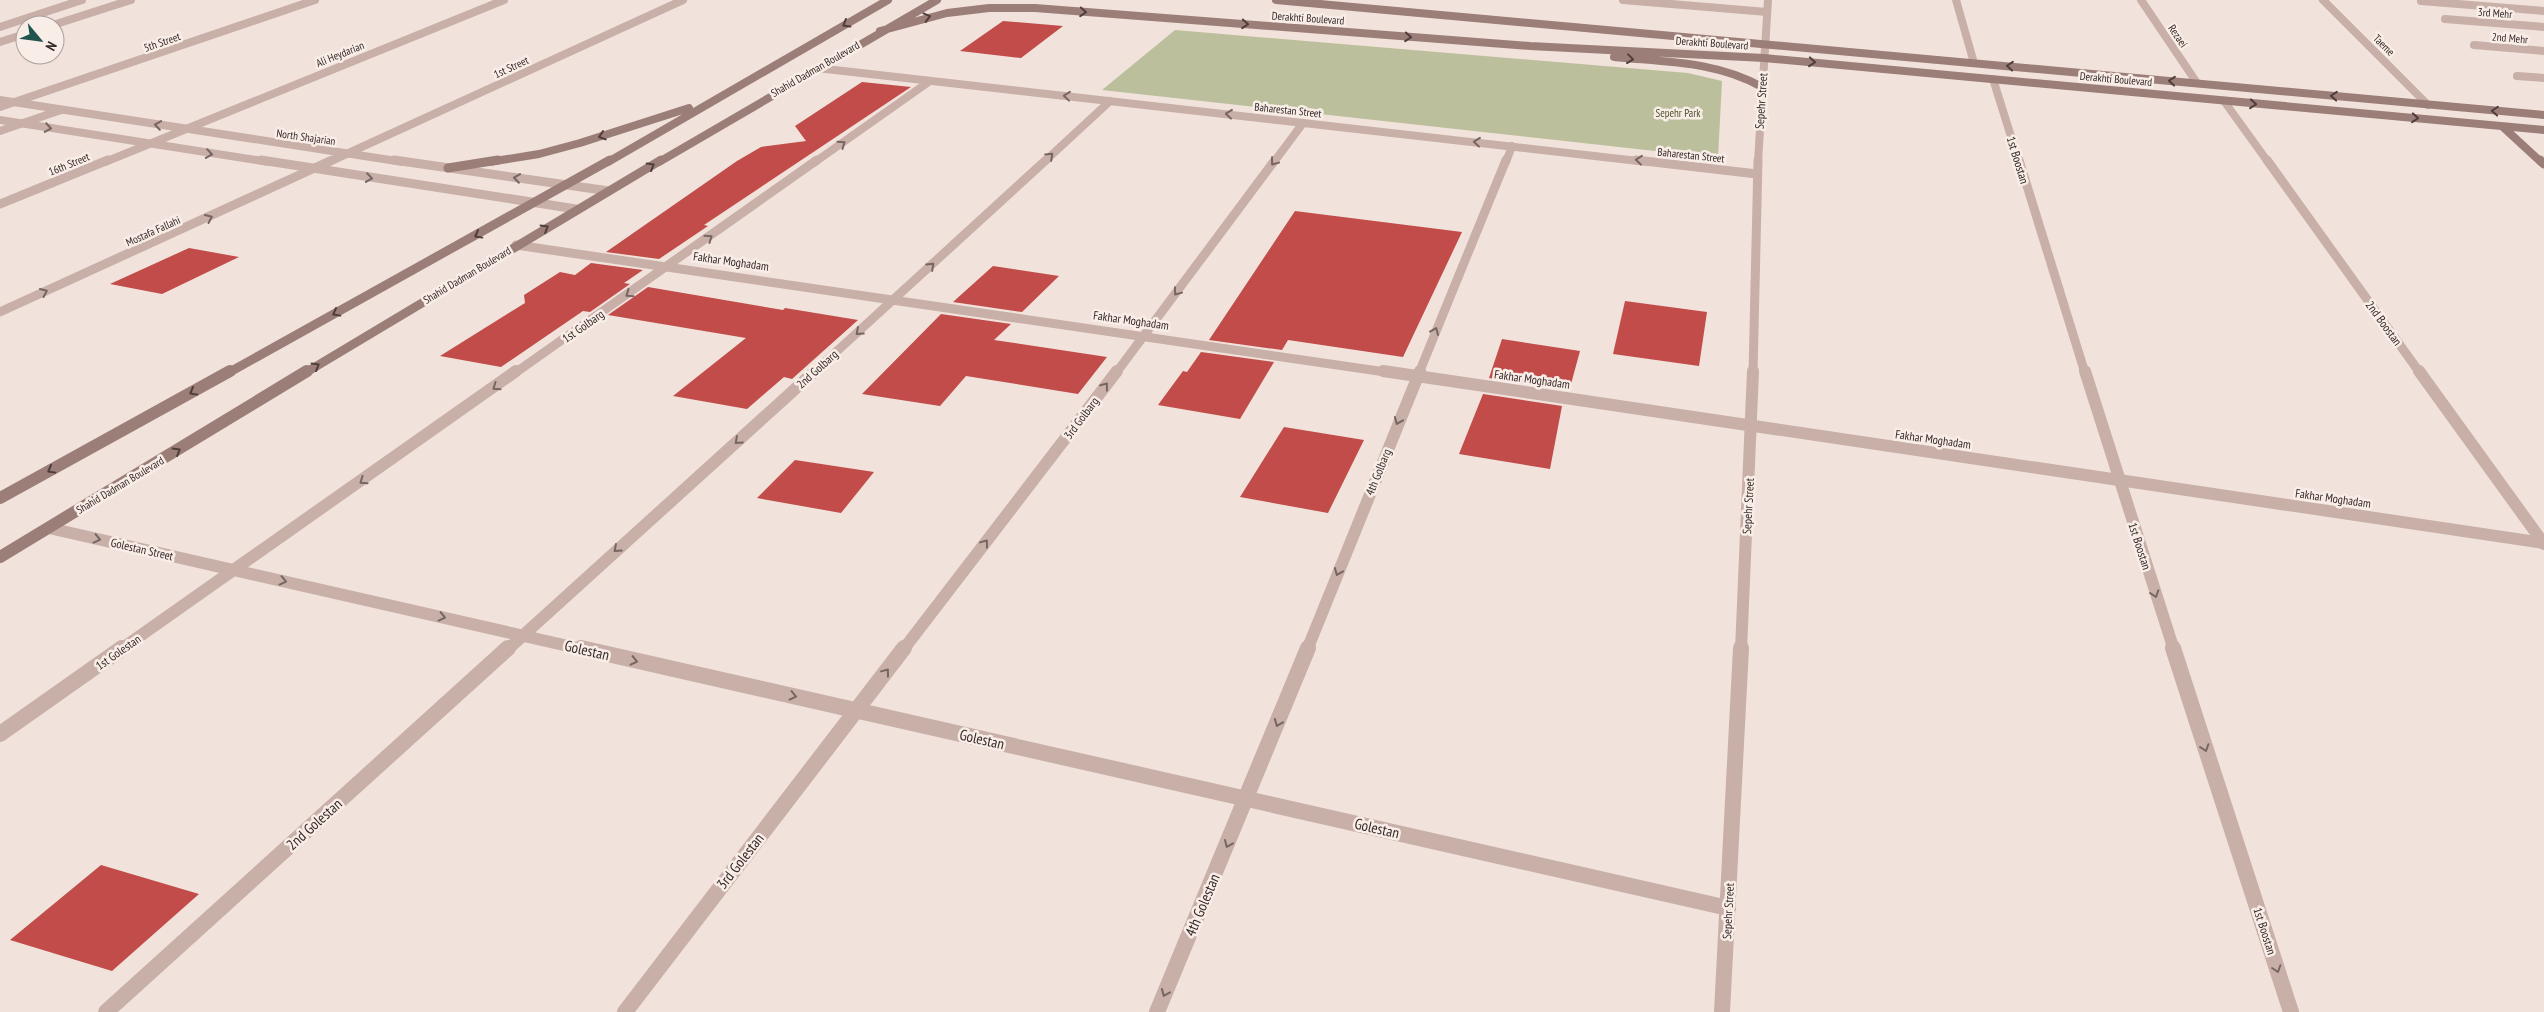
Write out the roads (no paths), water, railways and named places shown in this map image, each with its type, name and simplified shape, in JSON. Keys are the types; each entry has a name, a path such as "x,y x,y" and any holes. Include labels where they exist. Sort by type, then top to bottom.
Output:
{"main road":[{"name":"Shahid Dadman Boulevard","path":"0,498 536,203 888,0"},
{"name":"Shahid Dadman Boulevard","path":"0,557 576,209 880,31 937,0"},
{"path":"1015,0 1035,8"},
{"name":"Derakhti Boulevard","path":"1276,0 2544,115"},
{"name":"Derakhti Boulevard","path":"880,31 947,13 989,8 1035,8 1530,46 1764,58 2544,130"},
{"path":"1623,32 1674,42 1674,45 1670,48 1632,50"},
{"path":"1530,46 1702,66 1741,75 1762,88"},
{"path":"1890,56 1891,69"},
{"path":"448,168 547,152 715,99"},
{"path":"2503,127 2544,164"}],"street":[{"path":"0,19 59,0"},
{"path":"0,27 82,0"},
{"path":"65,21 131,0"},
{"name":"5th Street","path":"0,108 315,0"},
{"name":"Ali Heydarian","path":"147,145 504,0"},
{"name":"1st Street","path":"314,170 683,0"},
{"path":"1623,0 1767,12"},
{"name":"Sepehr Street","path":"1722,1012 1752,426 1756,174 1768,0"},
{"path":"1956,0 1974,63"},
{"name":"Rezaei","path":"2141,0 2197,83"},
{"name":"Taeme","path":"2323,0 2428,105"},
{"path":"2421,2 2544,11"},
{"name":"3rd Mehr","path":"2445,19 2544,26"},
{"path":"0,42 15,37"},
{"name":"2nd Mehr","path":"2474,46 2544,51"},
{"name":"Baharestan Street","path":"817,68 1756,174"},
{"path":"2517,76 2544,78"},
{"name":"1st Boostan","path":"1993,79 2119,481 2291,1012"},
{"name":"1st Golbarg","path":"236,571 930,81"},
{"name":"North Shajarian","path":"0,100 185,130 609,191"},
{"name":"2nd Golbarg","path":"522,635 895,299 1110,101"},
{"name":"2nd Boostan","path":"2224,101 2544,543"},
{"path":"0,131 61,110"},
{"path":"0,120 147,145 576,209"},
{"name":"3rd Golbarg","path":"856,711 1144,336 1303,123"},
{"name":"16th Street","path":"0,204 147,145"},
{"name":"4th Golbarg","path":"1248,799 1416,376 1512,146"},
{"name":"Mostafa Fallahi","path":"0,312 314,170"},
{"name":"Fakhar Moghadam","path":"516,245 895,299 2544,543"},
{"name":"Golestan Street","path":"49,528 236,571"},
{"name":"Golestan","path":"236,571 1728,908"},
{"name":"1st Golestan","path":"0,734 236,571"},
{"name":"2nd Golestan","path":"106,1012 522,635"},
{"name":"3rd Golestan","path":"625,1012 856,711"},
{"name":"4th Golestan","path":"1157,1012 1248,799"}],"park label":[{"name":"Sepehr Park","path":"1678,113"}]}
